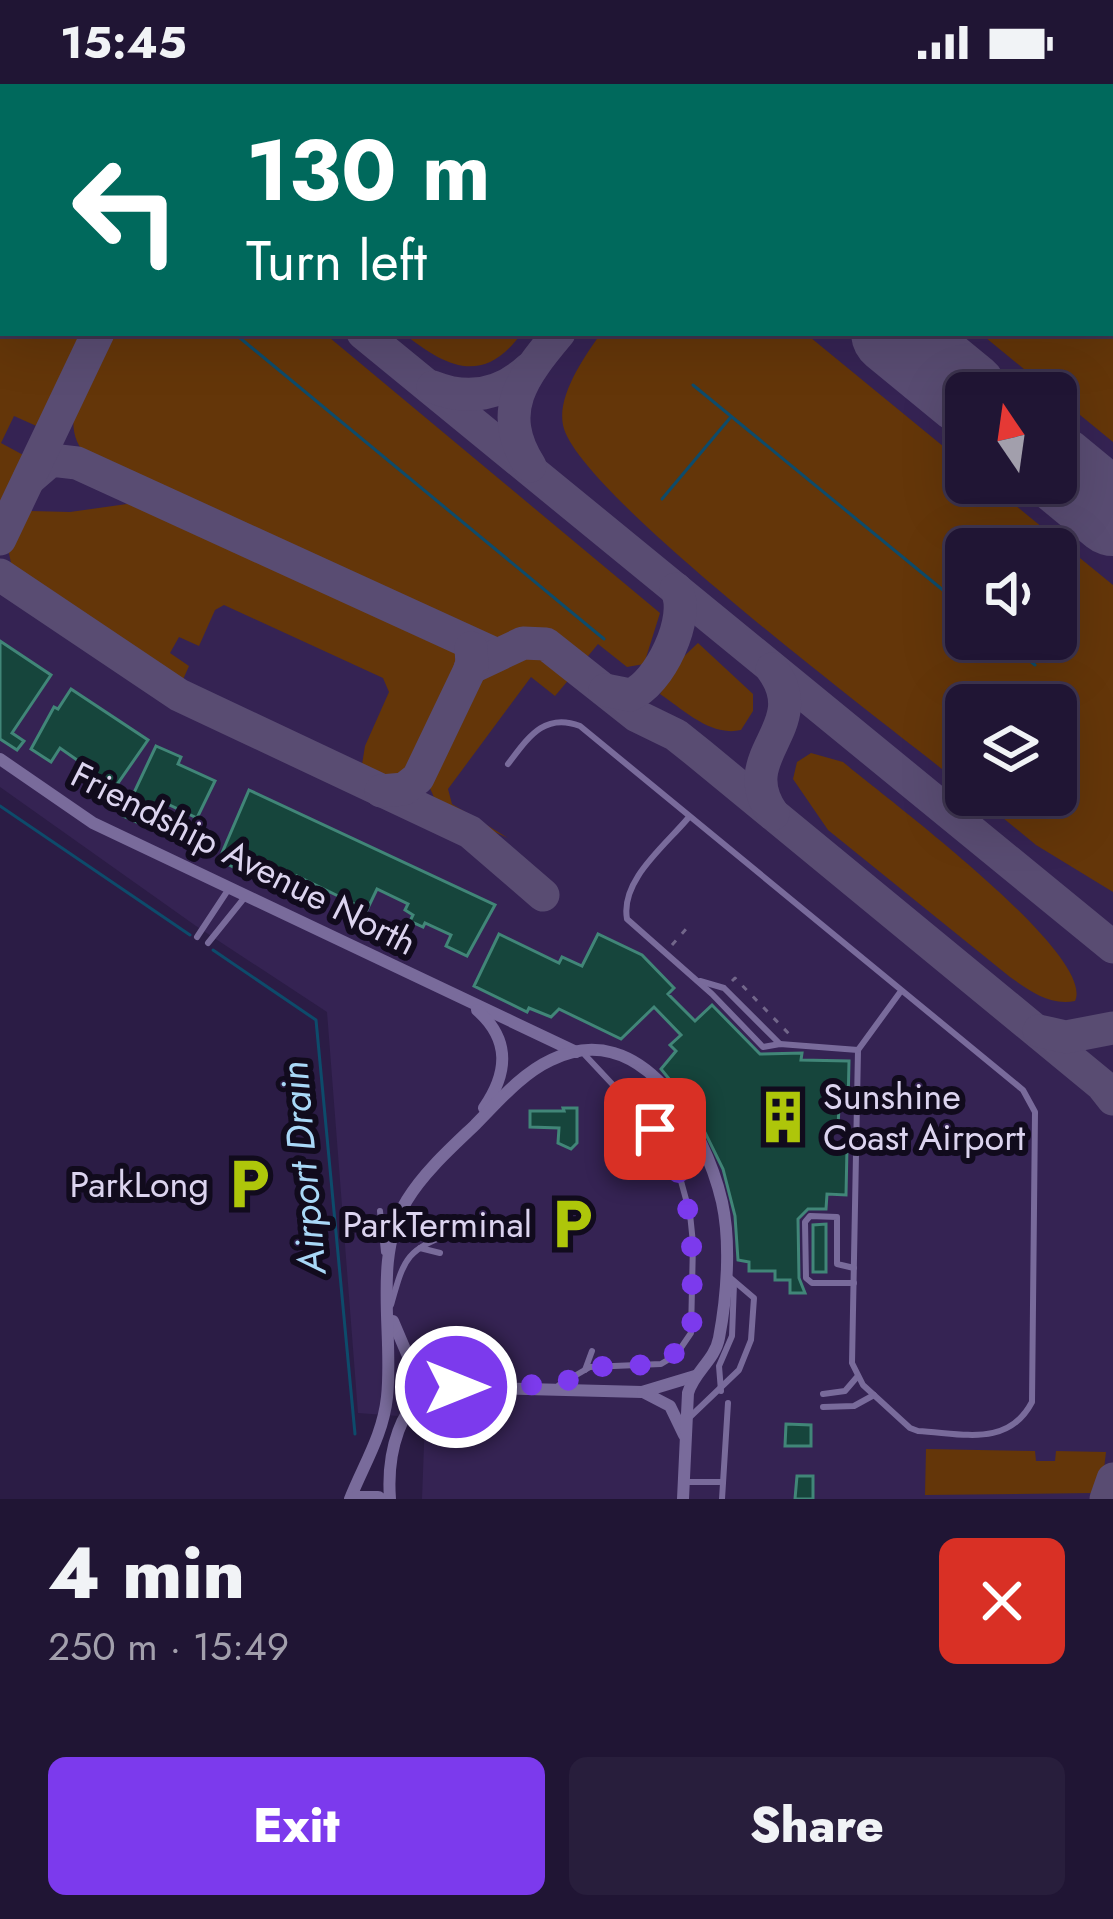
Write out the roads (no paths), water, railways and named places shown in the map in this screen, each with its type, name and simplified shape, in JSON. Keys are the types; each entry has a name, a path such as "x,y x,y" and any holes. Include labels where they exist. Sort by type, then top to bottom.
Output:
{"street":[{"name":"Friendship Avenue North","path":"0,759 93,824 466,1003 576,1052 640,1063 661,1081 704,1149 722,1200 730,1278 718,1341 688,1393 683,1499"},
{"name":"Friendship Avenue North","path":"466,1003 494,1027 504,1057 494,1092 468,1132"},
{"path":"379,1499 353,1499 384,1419 390,1241 406,1201 531,1072 576,1052"},
{"path":"389,1309 410,1360 446,1387"},
{"path":"390,1499 389,1466 408,1409 429,1391 446,1387 642,1392 683,1382 699,1372"},
{"path":"642,1392 670,1406 686,1429"}],"lane":[{"path":"508,764 544,724 566,721 580,726 1023,1090 1035,1112 1032,1402 1017,1425 1001,1434 918,1431 874,1395 857,1377 852,1363 858,1050 901,991"},
{"path":"689,817 630,887 625,902 627,920 763,1047 858,1050"},
{"path":"197,938 229,890"},
{"path":"208,943 245,897"},
{"path":"695,979 724,988 780,1044"},
{"path":"505,1388 562,1384 584,1370 651,1366 670,1360 691,1333 693,1243 685,1192 664,1141 599,1066 576,1052"},
{"path":"380,1211 388,1280"},
{"path":"854,1268 837,1264 837,1216 809,1216 805,1222 806,1278 812,1283 854,1283"},
{"path":"389,1309 400,1269 417,1249 456,1231"},
{"path":"417,1249 440,1252"},
{"path":"686,1429 692,1413 739,1370 752,1329 754,1298 730,1278"},
{"path":"721,1390 719,1366 732,1336 730,1278"},
{"path":"584,1370 592,1351"},
{"path":"823,1394 844,1391 857,1377"},
{"path":"823,1407 854,1406 874,1395"},
{"path":"722,1499 728,1403"},
{"path":"684,1482 723,1482"}],"waterway":[{"path":"238,336 604,639"},
{"path":"693,385 945,592"},
{"path":"662,499 730,418"},
{"path":"1029,660 1035,665"},
{"name":"Airport Drain","path":"0,806 190,935"},
{"name":"Airport Drain","path":"213,950 316,1020 355,1434"}],"place":[{"name":"Sunshine Coast Airport","path":"783,1117"},
{"name":"ParkLong","path":"249,1184"},
{"name":"ParkTerminal","path":"572,1224"}]}
